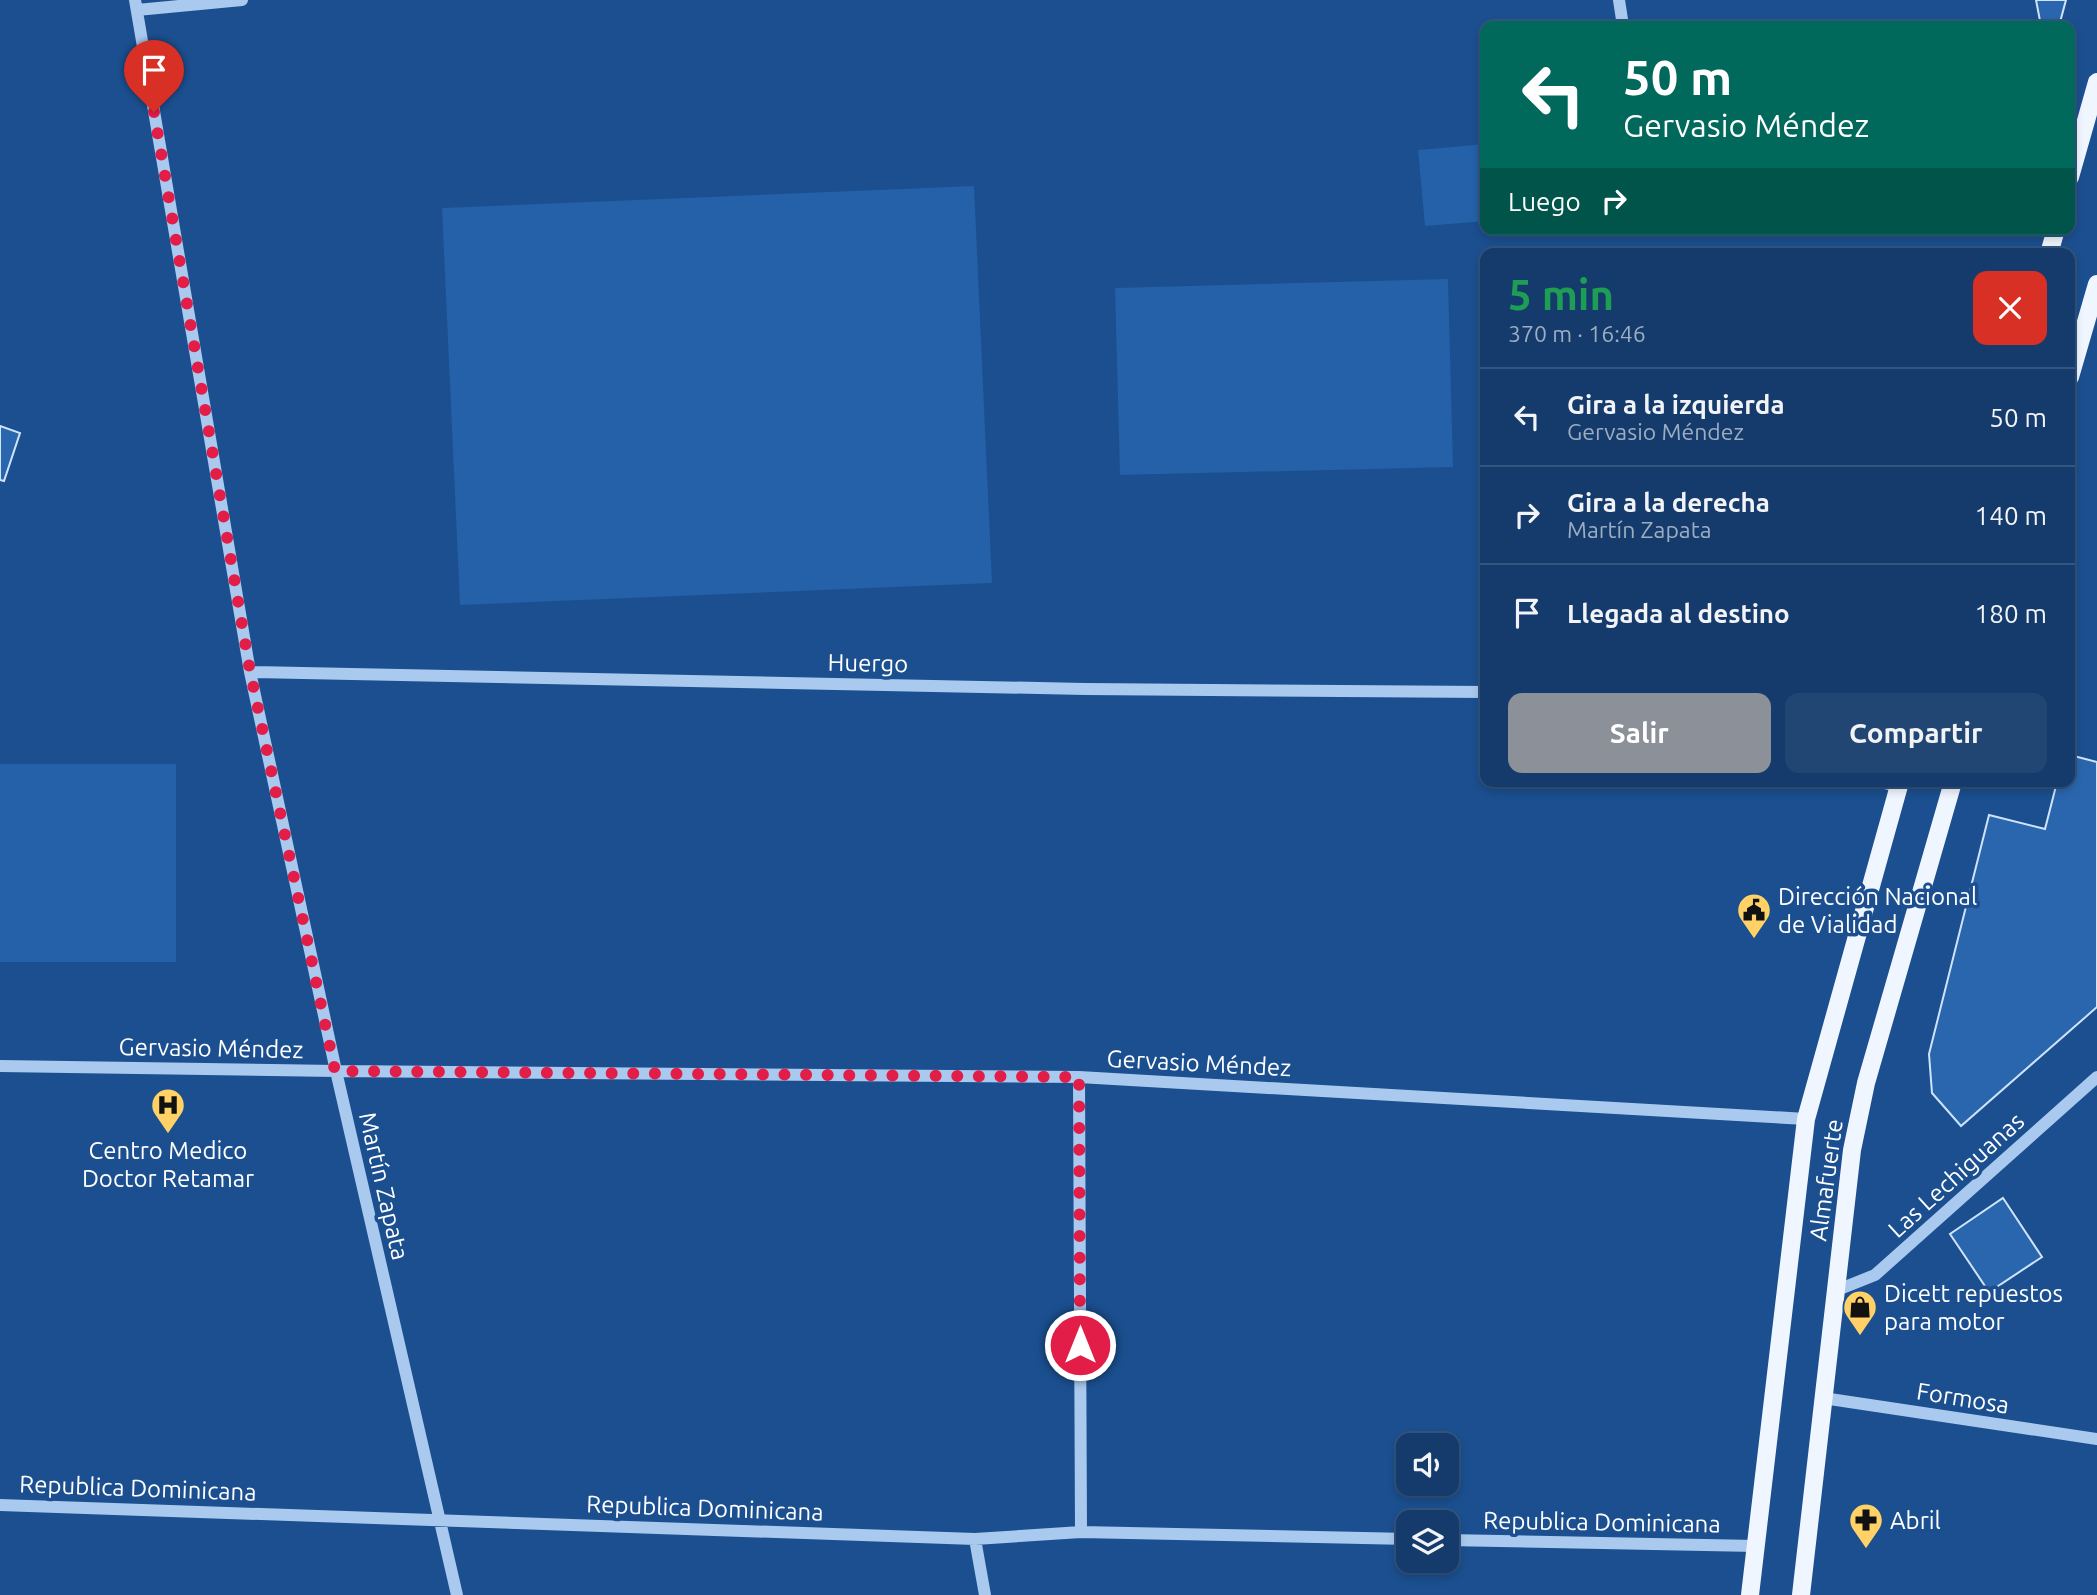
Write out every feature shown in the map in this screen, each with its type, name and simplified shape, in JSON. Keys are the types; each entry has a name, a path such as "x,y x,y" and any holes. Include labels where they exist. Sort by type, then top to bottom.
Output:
{"main road":[{"path":"2075,159 2097,82"},
{"path":"2075,360 2097,284"},
{"name":"Almafuerte","path":"1750,1595 1806,1119 1899,787"},
{"name":"Almafuerte","path":"1801,1595 1852,1150 1866,1083 1952,787"}],"street":[{"path":"136,5 242,0"},
{"path":"1619,0 1622,21"},
{"name":"Martín Zapata","path":"136,5 250,671 335,1071 457,1595"},
{"name":"Huergo","path":"250,671 1085,689 1480,692"},
{"name":"Gervasio Méndez","path":"0,1066 1079,1077 1806,1119"},
{"path":"1079,1077 1081,1532"},
{"name":"Las Lechiguanas","path":"1835,1292 1883,1269 2097,1077"},
{"name":"Formosa","path":"1823,1398 2097,1439"},
{"name":"Republica Dominicana","path":"0,1505 975,1539 1081,1532 1396,1539"},
{"path":"975,1539 985,1595"},
{"name":"Republica Dominicana","path":"1459,1540 1756,1546"}],"shaded area":[{"path":"1480,145 1480,221 1425,226 1418,150"},
{"path":"974,186 992,583 460,605 442,208"},
{"path":"1448,279 1453,467 1120,475 1115,288"},
{"path":"0,764 176,764 176,962 0,962"}],"building":[{"path":"2036,0 2066,0 2060,21 2040,21"},
{"path":"0,426 20,433 4,481 0,480"},
{"path":"2075,756 2097,762 2097,1007 1961,1126 1932,1093 1929,1054 1989,815 2045,829 2056,787 2075,787"},
{"path":"2003,1198 2042,1257 1989,1292 1950,1234"}],"place":[{"name":"Dirección Nacional de Vialidad","path":"1754,940"},
{"name":"Centro Medico Doctor Retamar","path":"168,1135"},
{"name":"Dicett repuestos para motor","path":"1860,1337"},
{"name":"Abril","path":"1866,1550"}],"route":[{"path":"154,112 250,671 335,1071 1079,1077 1080,1345"}]}
